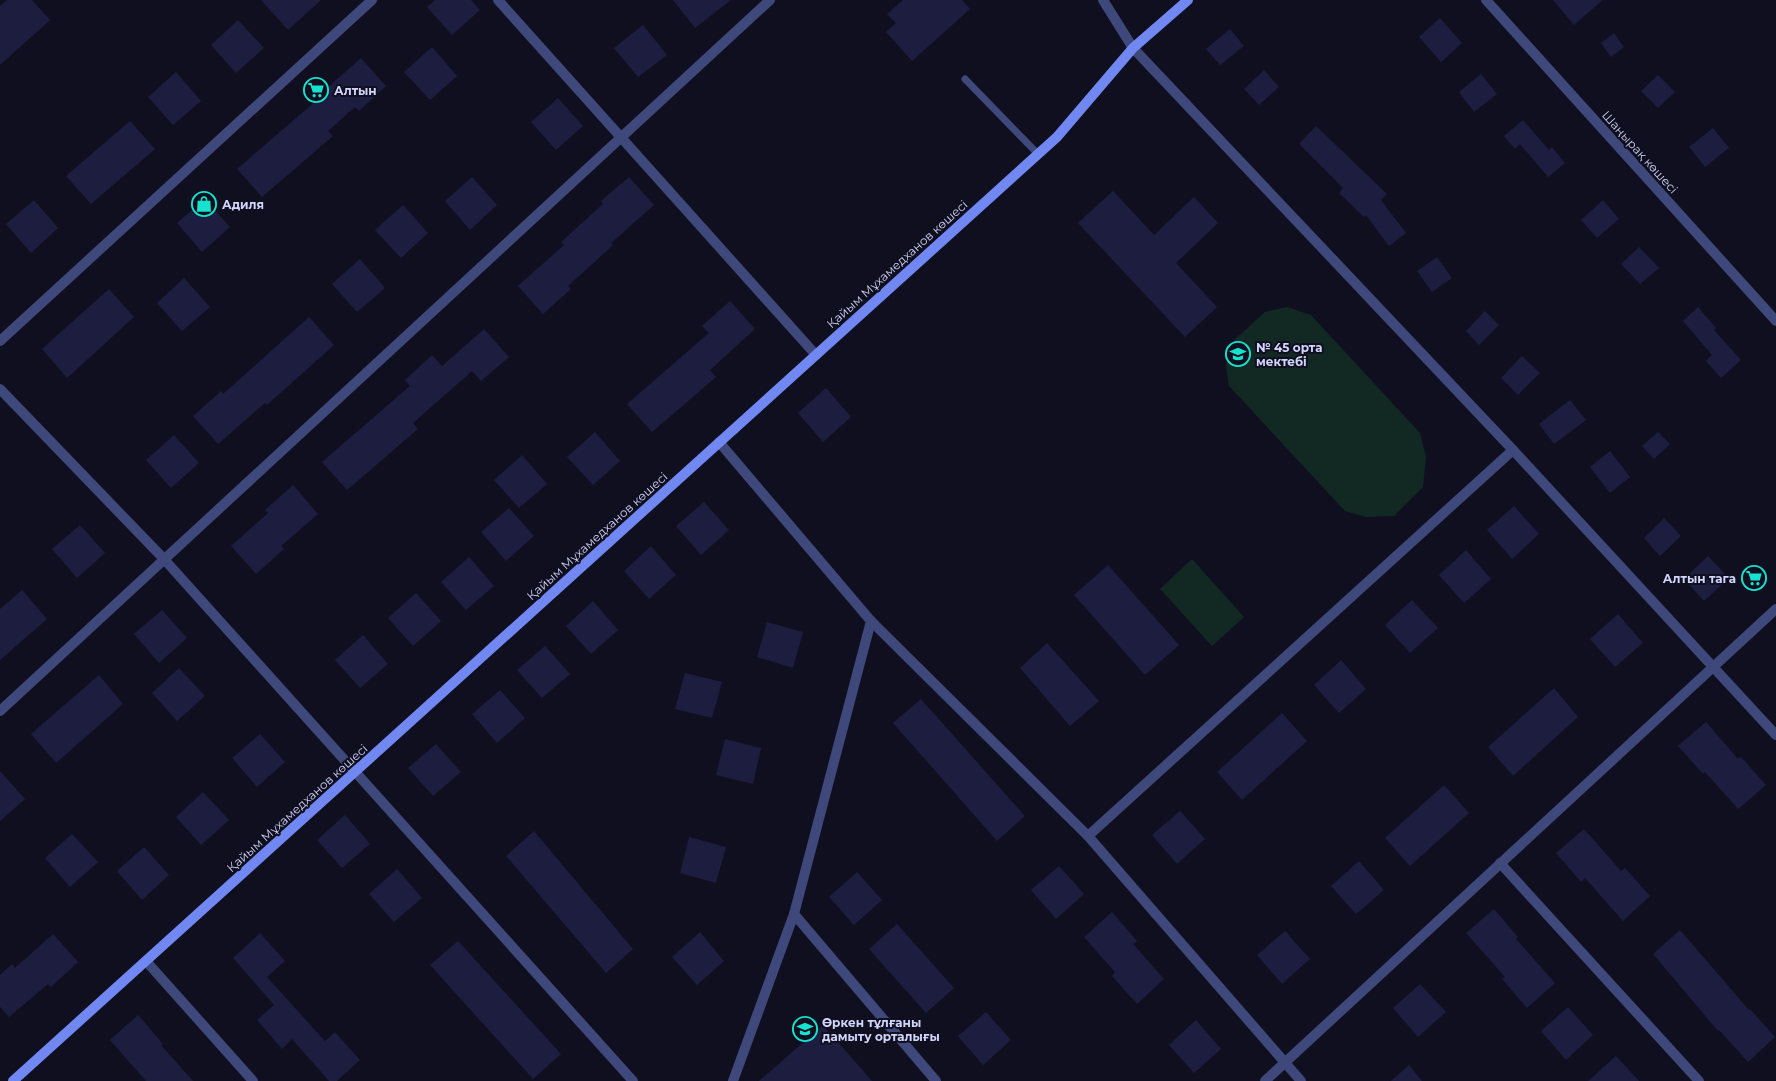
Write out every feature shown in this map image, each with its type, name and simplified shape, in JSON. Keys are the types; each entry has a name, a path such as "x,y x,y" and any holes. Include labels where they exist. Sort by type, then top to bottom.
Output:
{"street":[{"path":"0,341 372,0"},
{"path":"498,0 816,355"},
{"path":"0,711 163,558 770,0"},
{"path":"1103,0 1132,48 1513,450 1776,735"},
{"name":"Қайым Мұхамедханов көшесі","path":"13,1081 1057,137 1132,48 1188,0"},
{"name":"Шаңырақ көшесі","path":"1486,0 1776,321"},
{"path":"0,389 163,558 633,1081"},
{"path":"719,442 871,621 1088,836 1301,1081"},
{"path":"1088,836 1513,450"},
{"path":"1265,1081 1776,609"},
{"path":"733,1081 794,914 871,621"},
{"path":"1500,863 1699,1081"},
{"path":"794,914 936,1081"},
{"path":"146,961 253,1081"}],"lane":[{"path":"965,79 1038,154"}],"green space":[{"path":"1287,307 1311,315 1420,433 1426,457 1423,487 1394,516 1366,517 1345,511 1229,386 1226,365 1234,340 1265,312"},
{"path":"1192,559 1244,617 1212,646 1160,589"}],"building":[{"path":"7,0 32,0 50,20 0,65 0,6"},
{"path":"261,0 321,0 288,30"},
{"path":"435,0 471,0 480,10 452,35 427,7"},
{"path":"673,0 731,0 695,28"},
{"path":"903,0 962,0 970,9 912,61 886,32 896,23 887,14"},
{"path":"1553,0 1603,0 1574,25"},
{"path":"1440,18 1462,43 1441,62 1419,37"},
{"path":"238,20 264,48 236,73 211,45"},
{"path":"643,25 667,55 638,77 614,48"},
{"path":"1230,29 1244,46 1220,65 1206,49"},
{"path":"1614,33 1624,47 1611,57 1601,43"},
{"path":"432,47 457,76 430,100 404,72"},
{"path":"361,58 386,86 359,111 355,107 328,131 333,136 262,197 237,169 317,100 309,91 320,82 326,89"},
{"path":"1264,70 1279,87 1259,105 1244,89"},
{"path":"176,72 201,101 173,125 148,97"},
{"path":"1481,74 1497,94 1474,112 1459,92"},
{"path":"1658,75 1675,92 1658,108 1641,91"},
{"path":"558,98 583,126 556,150 531,122"},
{"path":"1523,120 1549,150 1552,147 1565,163 1548,177 1520,144 1515,149 1504,136"},
{"path":"130,121 155,149 91,204 66,176"},
{"path":"1316,126 1387,194 1381,200 1406,233 1389,246 1366,215 1364,217 1339,193 1343,188 1299,144"},
{"path":"1713,128 1729,148 1705,167 1689,147"},
{"path":"472,177 497,205 470,230 445,201"},
{"path":"629,177 654,205 611,243 613,245 568,286 571,289 543,314 518,286 564,245 561,242 603,204 601,201"},
{"path":"1113,191 1154,235 1194,197 1218,223 1176,263 1217,307 1185,337 1078,223"},
{"path":"205,199 230,227 202,252 177,223"},
{"path":"34,200 58,228 31,253 6,224"},
{"path":"1603,200 1619,219 1597,238 1581,220"},
{"path":"403,205 428,233 401,258 375,230"},
{"path":"1639,247 1659,268 1640,284 1621,264"},
{"path":"1437,257 1452,278 1432,292 1417,271"},
{"path":"360,259 385,288 357,312 332,284"},
{"path":"184,278 210,307 182,331 157,303"},
{"path":"109,289 134,317 67,378 42,349"},
{"path":"730,301 755,329 710,370 716,377 652,432 627,404 709,333 702,326"},
{"path":"1698,307 1716,328 1714,330 1741,360 1721,378 1706,361 1712,355 1683,321"},
{"path":"1485,311 1499,325 1479,345 1466,331"},
{"path":"309,317 334,345 267,405 265,403 218,444 193,416 221,391 223,394"},
{"path":"484,329 509,357 481,381 472,371 413,423 418,429 347,490 322,462 410,386 405,380 432,355 442,366"},
{"path":"1522,356 1540,373 1518,395 1501,378"},
{"path":"826,388 851,417 823,442 798,413"},
{"path":"1570,400 1586,420 1554,444 1539,424"},
{"path":"595,432 620,461 593,485 567,457"},
{"path":"1658,432 1670,444 1654,459 1642,446"},
{"path":"174,435 199,463 171,488 146,460"},
{"path":"1610,451 1630,477 1610,493 1590,467"},
{"path":"522,455 547,484 519,508 494,480"},
{"path":"293,485 318,514 281,546 284,549 256,574 231,546 268,513 265,510"},
{"path":"704,502 729,530 701,555 676,526"},
{"path":"1514,506 1539,534 1512,559 1487,530"},
{"path":"509,508 534,536 506,561 481,532"},
{"path":"1664,518 1681,536 1660,556 1644,538"},
{"path":"80,525 105,553 77,578 52,549"},
{"path":"651,546 676,575 649,599 624,571"},
{"path":"1466,550 1491,579 1464,603 1439,575"},
{"path":"1708,556 1729,578 1704,601 1684,579"},
{"path":"469,557 494,586 466,610 441,582"},
{"path":"1108,565 1179,645 1145,675 1074,595"},
{"path":"22,590 47,619 0,660 0,609"},
{"path":"416,593 441,621 413,646 388,618"},
{"path":"1412,600 1438,628 1410,653 1385,625"},
{"path":"593,601 618,630 591,654 566,626"},
{"path":"162,610 187,638 159,663 134,634"},
{"path":"1618,614 1643,643 1615,667 1590,639"},
{"path":"767,622 803,632 793,668 757,657"},
{"path":"363,635 388,664 360,688 335,660"},
{"path":"1047,643 1099,701 1070,726 1020,668"},
{"path":"545,646 570,674 542,698 517,670"},
{"path":"1341,660 1366,689 1339,713 1314,685"},
{"path":"179,668 205,696 177,721 152,693"},
{"path":"685,673 722,682 712,718 675,709"},
{"path":"99,675 123,704 56,763 31,734"},
{"path":"1554,688 1578,717 1513,776 1488,747"},
{"path":"500,690 525,718 497,743 472,714"},
{"path":"921,699 1025,816 997,841 893,723"},
{"path":"1282,713 1307,741 1242,800 1217,772"},
{"path":"1706,722 1738,759 1741,757 1766,785 1738,809 1705,772 1703,774 1678,746"},
{"path":"260,734 285,762 257,787 232,758"},
{"path":"725,739 761,748 753,784 716,775"},
{"path":"436,744 461,772 433,796 408,768"},
{"path":"0,771 25,799 0,821"},
{"path":"1444,785 1469,813 1410,866 1385,838"},
{"path":"203,792 229,820 201,845 176,817"},
{"path":"1180,811 1205,839 1177,864 1152,835"},
{"path":"345,815 370,844 342,868 317,840"},
{"path":"1584,829 1621,871 1625,868 1650,896 1623,921 1585,878 1581,882 1556,853"},
{"path":"534,831 633,949 606,973 506,856"},
{"path":"72,834 98,862 70,887 45,858"},
{"path":"689,837 726,847 716,883 680,873"},
{"path":"144,847 169,875 142,900 117,871"},
{"path":"1359,861 1384,890 1356,914 1331,886"},
{"path":"1059,866 1084,894 1056,919 1031,890"},
{"path":"397,869 422,898 394,922 369,894"},
{"path":"857,872 882,900 854,925 829,897"},
{"path":"1494,909 1518,937 1516,939 1555,983 1527,1008 1502,979 1505,977 1466,933"},
{"path":"1112,912 1137,941 1133,944 1164,979 1137,1004 1112,976 1115,972 1084,937"},
{"path":"897,924 954,988 926,1013 869,949"},
{"path":"1680,930 1749,1010 1775,1037 1748,1062 1718,1031 1653,954"},
{"path":"1285,931 1310,959 1282,984 1257,955"},
{"path":"700,932 724,961 697,985 672,957"},
{"path":"260,933 285,961 267,977 325,1041 335,1032 360,1060 337,1081 329,1081 292,1039 282,1049 257,1020 274,1005 233,958"},
{"path":"53,934 78,962 51,987 48,984 9,1017 0,1007 0,975 12,964 15,968"},
{"path":"458,941 561,1054 533,1079 430,965"},
{"path":"1420,984 1446,1012 1418,1037 1393,1008"},
{"path":"1568,1007 1593,1035 1566,1060 1541,1031"},
{"path":"986,1012 1011,1040 983,1065 958,1036"},
{"path":"138,1015 163,1044 161,1045 193,1081 146,1081 110,1040"},
{"path":"1196,1020 1221,1049 1194,1073 1169,1045"},
{"path":"823,1025 872,1081 759,1081"},
{"path":"1616,1056 1639,1081 1588,1081"},
{"path":"1409,1065 1422,1081 1391,1081"}],"place":[{"name":"Алтын","path":"316,90"},
{"name":"Адиля","path":"204,204"},
{"name":"№ 45 орта мектебі","path":"1238,354"},
{"name":"Алтын тага","path":"1754,578"},
{"name":"Өркен тұлғаны дамыту орталығы","path":"805,1029"}]}
